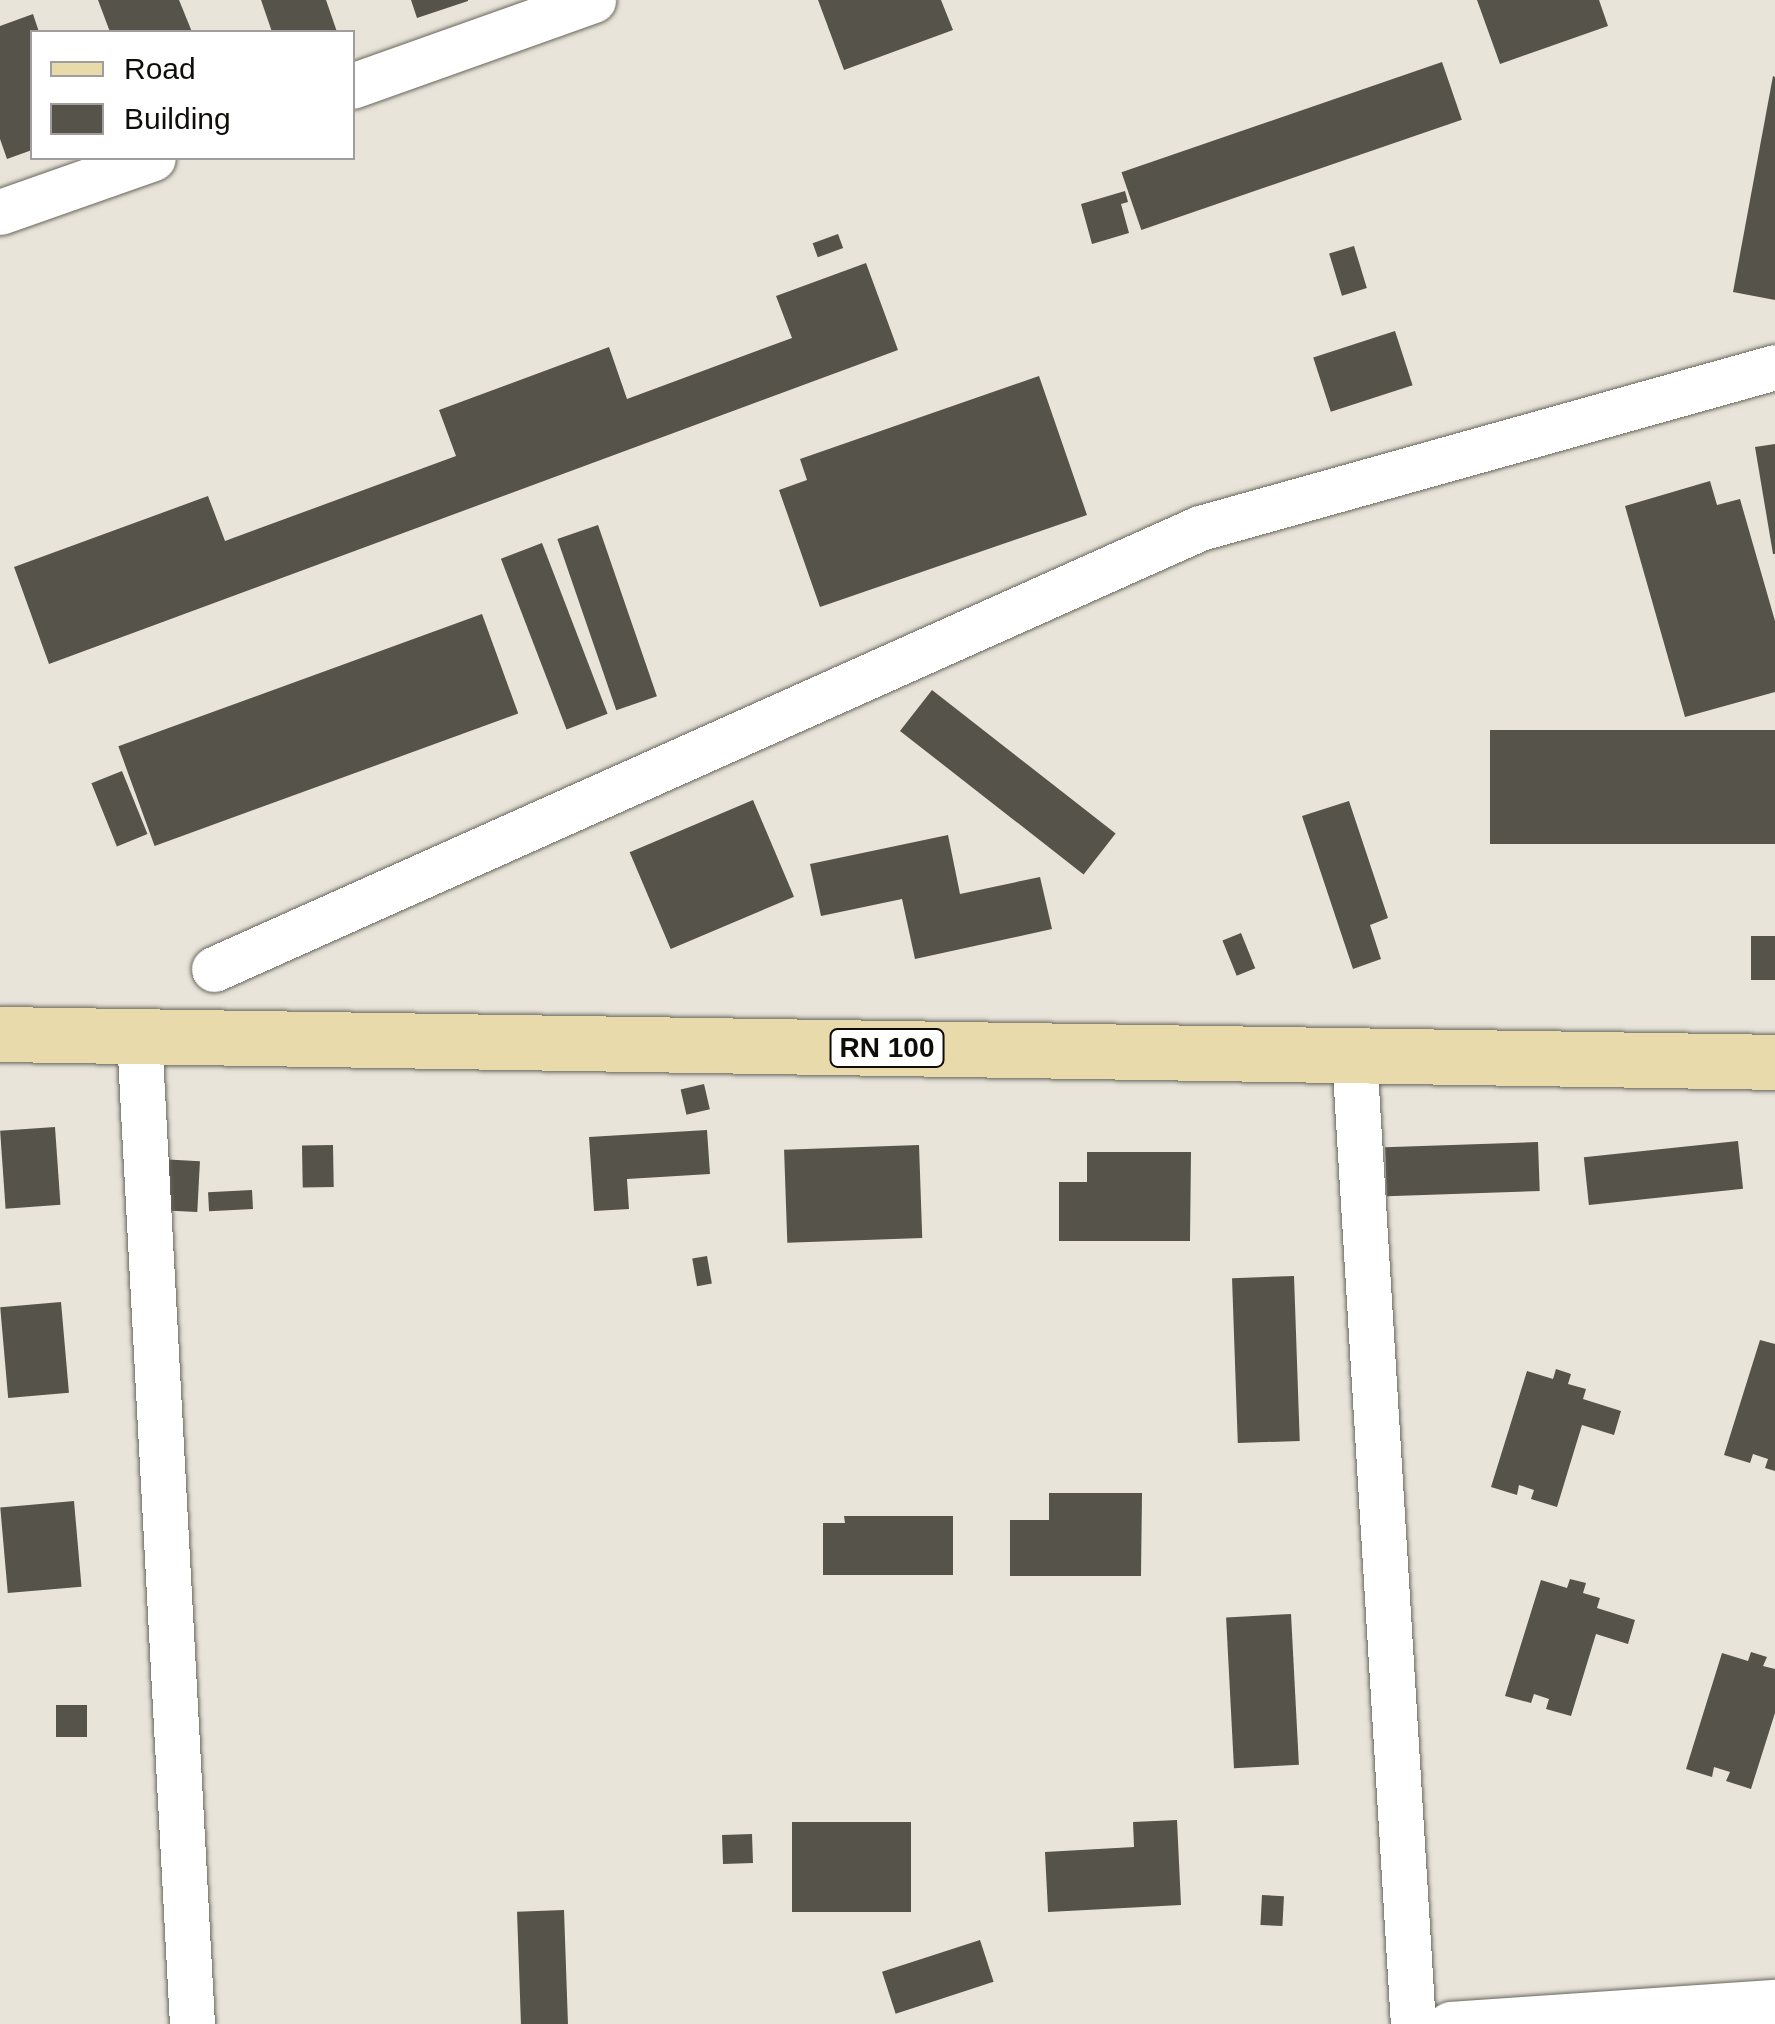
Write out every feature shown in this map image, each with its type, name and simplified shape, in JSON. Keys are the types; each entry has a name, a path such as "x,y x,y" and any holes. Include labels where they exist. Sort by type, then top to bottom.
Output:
{"main road":[{"name":"RN 100","path":"0,1034 1775,1062"}],"lane":[{"path":"355,85 593,0"},
{"path":"0,212 148,160"},
{"path":"214,969 1200,528 1775,368"},
{"path":"139,1036 192,2024"},
{"path":"1354,1055 1412,2024"},
{"path":"1450,2024 1775,2002"}],"building":[{"path":"98,0 179,0 191,30 109,30"},
{"path":"261,0 326,0 336,30 271,30"},
{"path":"411,0 468,0 468,1 417,18"},
{"path":"818,0 941,0 953,30 844,70"},
{"path":"1477,0 1599,0 1608,26 1500,64"},
{"path":"33,14 38,30 30,30 30,151 7,159 0,139 0,26"},
{"path":"1442,62 1462,120 1141,230 1121,172"},
{"path":"1775,77 1775,300 1733,292"},
{"path":"1125,191 1128,202 1121,204 1129,233 1092,244 1081,204"},
{"path":"838,234 843,248 818,257 813,243"},
{"path":"1354,246 1367,288 1342,296 1329,254"},
{"path":"866,263 898,350 49,664 14,567 208,496 225,541 456,456 439,410 609,347 627,399 792,338 776,296"},
{"path":"1395,331 1413,385 1331,412 1313,358"},
{"path":"1039,376 1087,515 820,607 779,490 807,480 800,459"},
{"path":"1775,444 1775,554 1773,554 1755,447"},
{"path":"1710,481 1717,505 1740,499 1775,621 1775,692 1685,717 1625,506"},
{"path":"598,525 657,696 616,710 557,539"},
{"path":"542,543 608,714 567,730 501,559"},
{"path":"482,614 518,714 155,846 118,746"},
{"path":"932,690 1116,833 1084,874 900,731"},
{"path":"1490,730 1775,730 1775,844 1490,844"},
{"path":"122,771 147,834 117,846 91,783"},
{"path":"753,800 794,897 671,949 630,852"},
{"path":"1349,801 1388,918 1370,925 1381,959 1353,969 1302,816"},
{"path":"948,835 960,894 1040,877 1052,929 915,959 902,899 821,916 810,864"},
{"path":"1241,933 1255,968 1237,976 1222,940"},
{"path":"1751,936 1775,936 1775,980 1751,980"},
{"path":"704,1084 710,1109 686,1115 681,1089"},
{"path":"55,1127 60,1205 6,1209 0,1131"},
{"path":"707,1130 710,1174 627,1179 629,1209 594,1211 589,1137"},
{"path":"1738,1141 1743,1189 1589,1205 1584,1157"},
{"path":"1538,1142 1540,1191 1387,1196 1385,1147"},
{"path":"333,1145 334,1187 303,1188 302,1146"},
{"path":"919,1145 922,1238 787,1243 784,1150"},
{"path":"1087,1152 1191,1152 1190,1241 1059,1241 1059,1182 1087,1182"},
{"path":"159,1159 200,1161 197,1212 156,1210"},
{"path":"252,1190 253,1209 209,1211 208,1192"},
{"path":"707,1256 712,1284 697,1286 692,1259"},
{"path":"1294,1276 1300,1441 1238,1443 1232,1278"},
{"path":"61,1302 69,1393 8,1398 0,1307"},
{"path":"1760,1340 1775,1344 1775,1471 1765,1468 1768,1459 1753,1454 1750,1463 1724,1455"},
{"path":"1556,1369 1571,1374 1568,1384 1586,1389 1583,1399 1621,1411 1614,1435 1582,1425 1557,1507 1531,1499 1534,1490 1519,1485 1517,1495 1491,1487 1527,1371 1553,1379"},
{"path":"1049,1493 1142,1493 1141,1576 1010,1576 1010,1520 1049,1520"},
{"path":"74,1501 81,1587 8,1593 0,1507"},
{"path":"844,1516 953,1516 953,1575 823,1575 823,1523 845,1523"},
{"path":"1570,1579 1586,1583 1583,1593 1600,1598 1597,1608 1635,1620 1628,1644 1596,1634 1571,1716 1546,1709 1549,1699 1534,1694 1531,1703 1505,1696 1541,1580 1567,1588"},
{"path":"1291,1614 1299,1765 1234,1768 1226,1617"},
{"path":"1751,1652 1767,1657 1763,1666 1775,1669 1775,1713 1751,1789 1726,1781 1730,1772 1714,1767 1712,1777 1686,1769 1722,1653 1748,1661"},
{"path":"56,1705 87,1705 87,1737 56,1737"},
{"path":"1177,1820 1181,1905 1048,1912 1045,1852 1134,1847 1133,1822"},
{"path":"792,1822 911,1822 911,1912 792,1912"},
{"path":"752,1834 753,1863 723,1864 722,1835"},
{"path":"1262,1895 1284,1896 1282,1926 1260,1925"},
{"path":"564,1910 568,2024 521,2024 517,1912"},
{"path":"980,1940 994,1982 896,2014 882,1972"}]}
